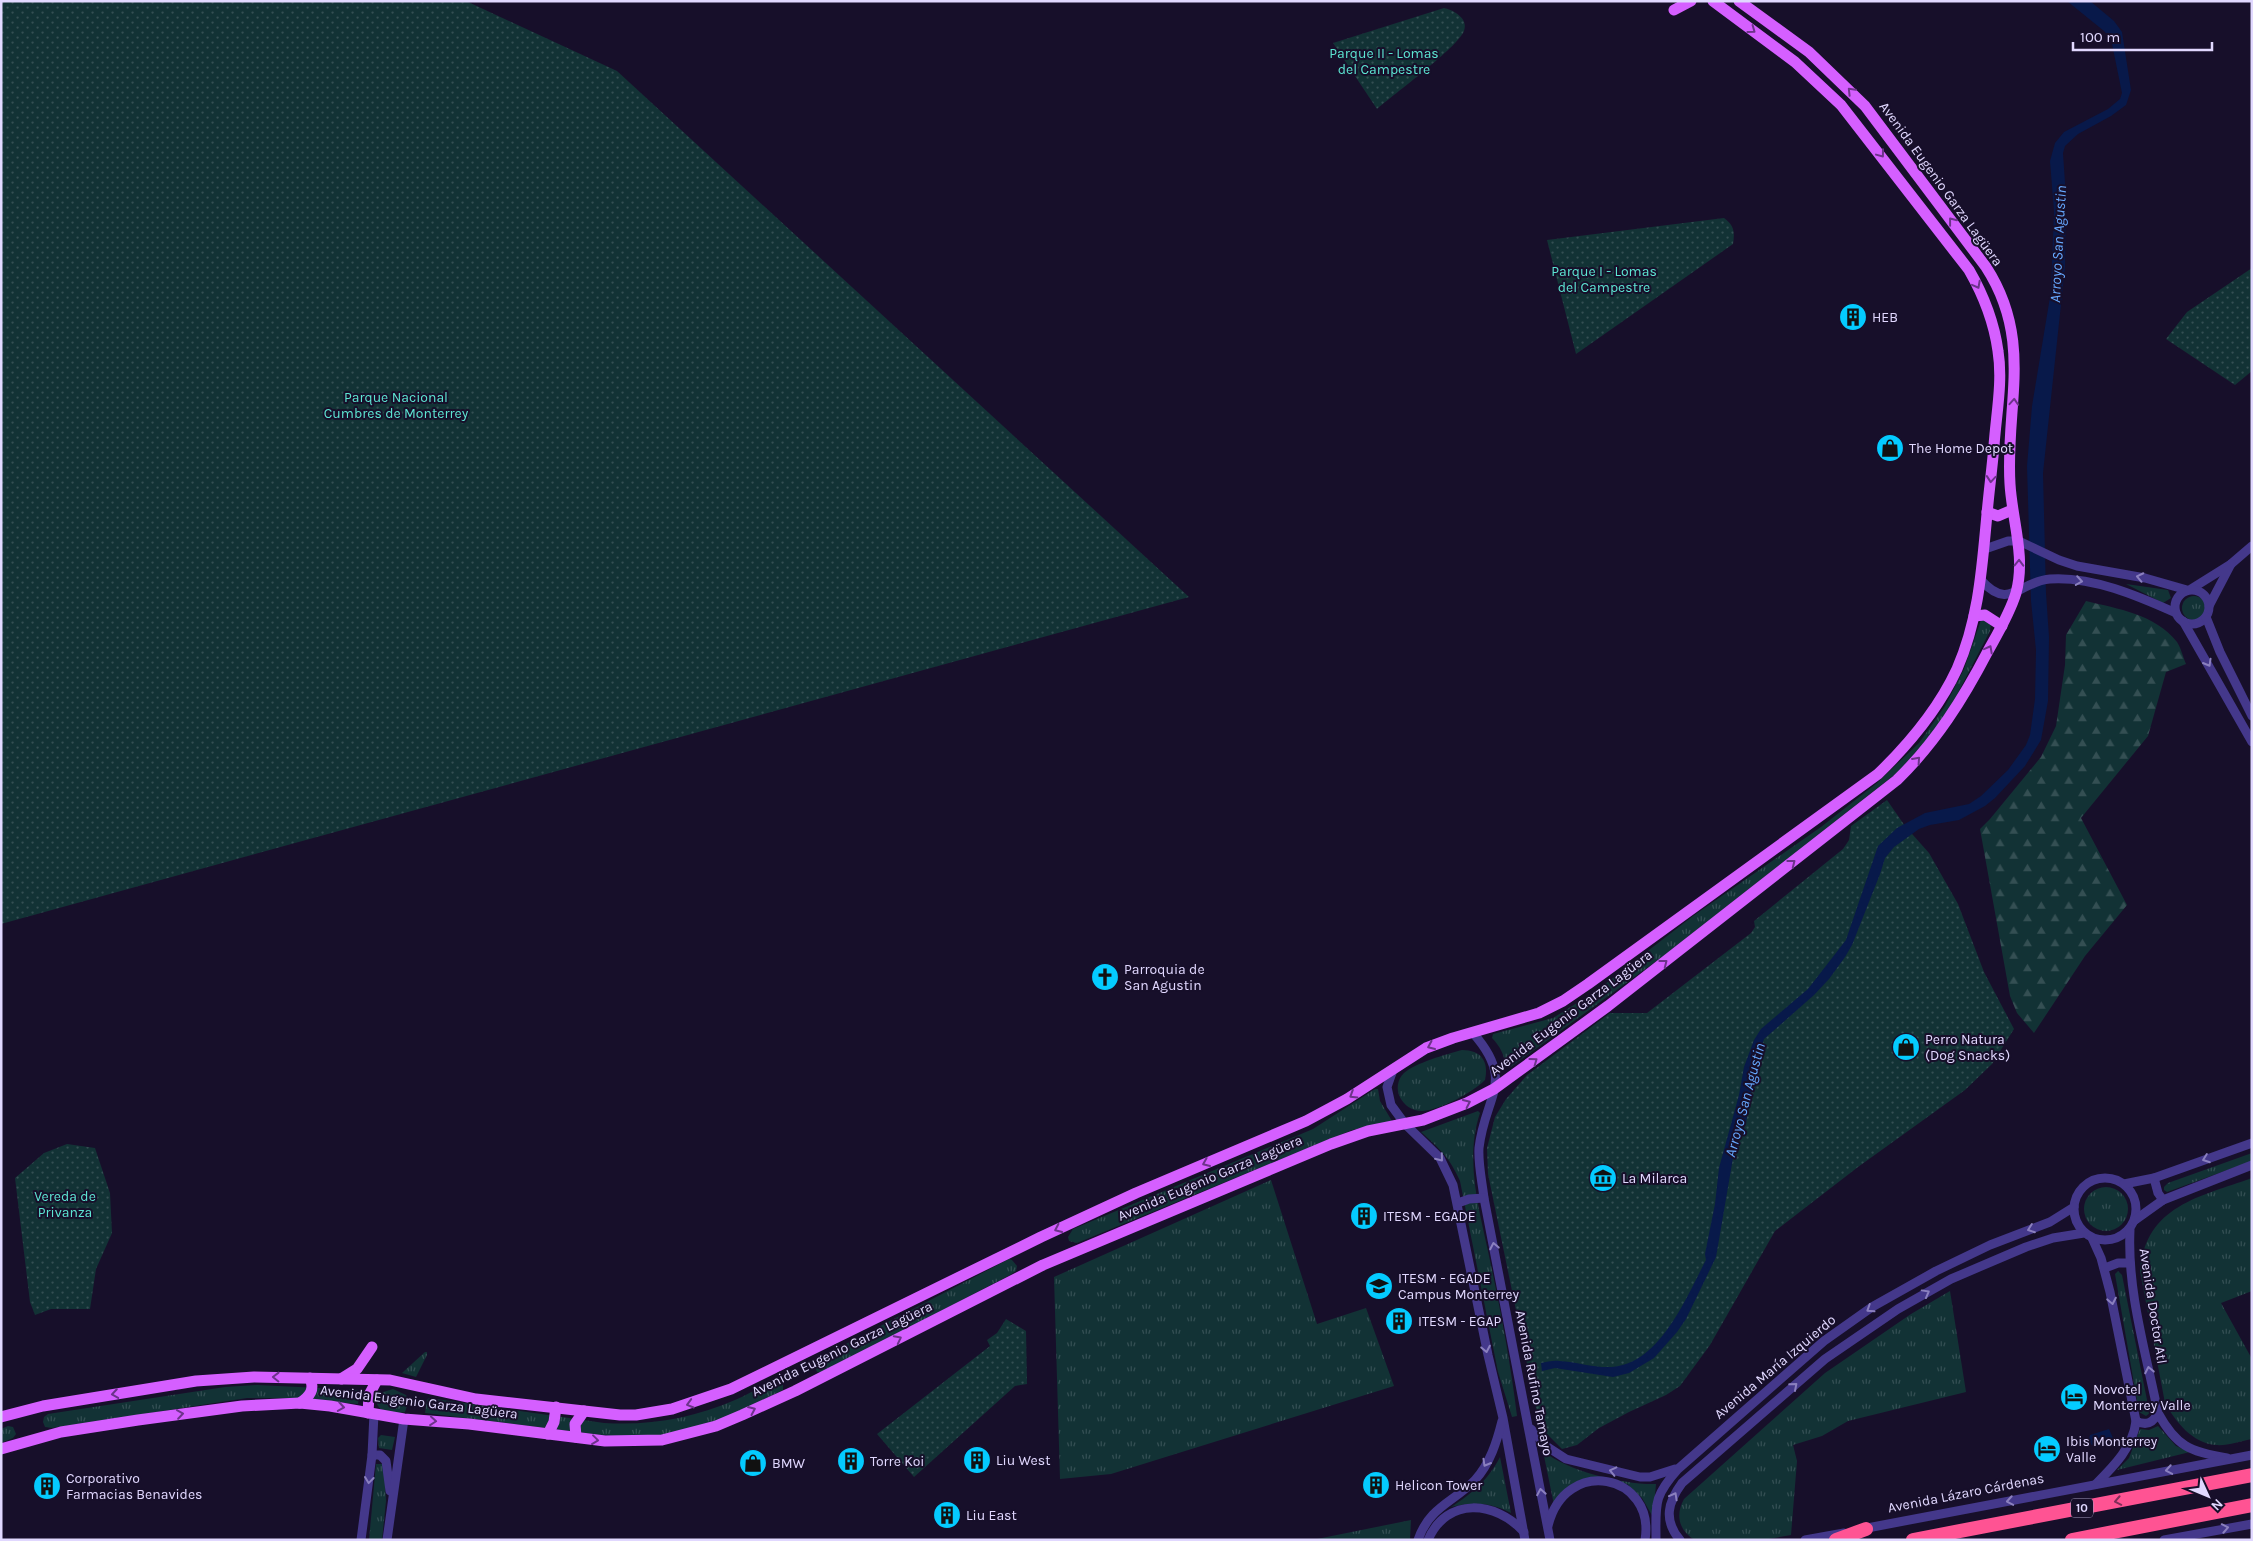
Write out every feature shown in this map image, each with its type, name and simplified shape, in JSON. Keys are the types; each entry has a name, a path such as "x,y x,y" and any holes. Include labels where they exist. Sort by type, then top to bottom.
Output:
{"highway":[{"name":"10","path":"1913,1540 2252,1475"},
{"name":"10","path":"2072,1540 2252,1505"},
{"path":"1836,1540 1866,1528"}],"main road":[{"path":"1674,10 1691,1"},
{"name":"Avenida Eugenio Garza Lagüera","path":"1,1417 20,1411 203,1381 254,1377 390,1380 476,1399 620,1415 648,1414 689,1404 723,1392 1041,1237 1136,1193 1306,1121 1347,1099 1426,1048 1538,1014 1563,1001 1878,774 1914,737 1939,703 1958,667 1974,616 1985,549 1998,381 1998,352 1990,315 1983,296 1969,270 1870,139 1841,105 1801,67 1713,1"},
{"name":"Avenida Eugenio Garza Lagüera","path":"1,1449 61,1432 146,1418 242,1406 300,1403 404,1418 605,1441 642,1442 662,1440 716,1426 795,1391 1043,1265 1331,1144 1368,1131 1405,1124 1444,1112 1494,1089 1608,1006 1897,780 1916,762 1949,719 2002,626 2016,592 2019,567 2019,541 2012,510 2010,462 2015,360 2009,318 1986,267 1865,106 1817,59 1785,33 1739,1"},
{"path":"1870,139 1873,133 1883,128"},
{"path":"1987,512 1998,516 2012,510"},
{"path":"1974,616 1985,614 2002,626"},
{"path":"340,1380 357,1369 372,1347"},
{"path":"300,1403 311,1392 313,1386 310,1378"},
{"path":"371,1413 369,1395 377,1380"},
{"path":"548,1434 554,1422 556,1407"},
{"path":"576,1437 575,1424 584,1411"}],"street":[{"path":"1985,549 2008,541 2019,541 2059,560 2077,566 2145,578 2203,593 2209,606"},
{"path":"2176,613 2176,600 2231,564 2252,546"},
{"path":"2231,564 2209,606 2206,617 2220,652 2252,716"},
{"path":"1981,580 1998,594 2005,595 2044,580 2065,579 2117,589 2141,597 2176,613 2252,742"},
{"path":"2183,622 2191,624 2199,622 2206,617"},
{"name":"Avenida Rufino Tamayo","path":"1473,1033 1484,1046 1494,1063 1494,1089 1480,1146 1484,1198 1530,1428 1550,1540"},
{"path":"1394,1068 1389,1078 1387,1095 1395,1111 1405,1124 1432,1149 1445,1165 1458,1203 1488,1355 1503,1418 1525,1536"},
{"path":"2124,1184 2154,1178 2252,1143"},
{"path":"2135,1220 2163,1200 2252,1165"},
{"path":"2088,1236 2106,1241 2119,1238 2130,1230 2135,1220 2137,1207 2133,1194 2124,1184 2112,1178 2099,1178 2087,1184 2078,1194 2074,1207 2076,1221 2088,1236 2105,1268 2136,1421 2131,1441 2124,1452 2096,1484"},
{"path":"2154,1178 2158,1193 2163,1200"},
{"path":"1458,1203 1469,1199 1484,1198"},
{"name":"Avenida María Izquierdo","path":"1656,1540 1657,1501 1660,1491 1678,1468 1824,1341 1872,1307 1936,1271 1990,1244 2050,1222 2074,1207"},
{"name":"Avenida Doctor Atl","path":"2130,1230 2130,1263 2158,1413 2166,1428 2180,1443 2196,1451 2232,1459"},
{"name":"Avenida María Izquierdo","path":"1680,1540 1669,1521 1669,1505 1682,1483 1825,1359 1898,1309 1951,1279 2052,1238 2088,1236"},
{"path":"2105,1268 2118,1262 2130,1263"},
{"path":"362,1540 372,1455 371,1413"},
{"path":"2136,1421 2145,1424 2149,1423 2158,1413"},
{"path":"387,1540 404,1418"},
{"path":"1418,1540 1427,1522 1436,1510 1468,1487 1484,1467 1494,1449 1503,1418"},
{"path":"1530,1428 1556,1454 1578,1463 1640,1477 1660,1475 1678,1468"},
{"path":"1706,1444 1717,1453"},
{"path":"372,1455 380,1455 386,1461 392,1503"},
{"name":"Avenida Lázaro Cárdenas","path":"1805,1540 2252,1455"},
{"path":"1548,1529 1554,1508 1568,1491 1584,1482 1604,1481 1625,1489 1638,1502 1645,1520 1645,1540"},
{"path":"1428,1540 1438,1524 1447,1517 1466,1508 1486,1508 1499,1512 1509,1518 1525,1536"},
{"path":"2164,1540 2252,1524"}],"green space":[{"name":"Parque Nacional Cumbres de Monterrey","path":"1,1 466,1 617,71 1189,597 1,924"},
{"name":"Parque II - Lomas del Campestre","path":"1444,8 1459,15 1464,22 1464,31 1438,59 1377,109 1333,43"},
{"name":"Parque I - Lomas del Campestre","path":"1724,218 1733,229 1733,244 1576,354 1547,240"},
{"path":"2252,268 2252,371 2235,385 2166,339 2187,312"},
{"path":"2126,584 2168,590 2171,598 2163,603"},
{"path":"2194,596 2203,599 2206,608 2203,617 2194,620 2185,617 2182,608 2185,599"},
{"path":"2086,601 2135,614 2158,625 2177,642 2186,664 2166,672 2148,736 2081,818 2127,905 2085,956 2034,1033 2017,1013 2010,996 1980,829 2041,757 2056,726 2065,665 2066,635"},
{"path":"1984,619 1991,624 1990,631 1949,710 1936,729 1898,772 1666,954 1511,1067 1506,1068 1502,1051 1492,1038 1493,1034 1553,1018 1596,991 1693,916 1821,827 1877,783 1919,743 1945,706 1964,669 1981,620"},
{"path":"1887,800 1905,826 1929,853 1958,904 1984,972 2014,1029 1992,1064 1965,1090 1858,1167 1775,1231 1710,1345 1680,1386 1666,1395 1599,1428 1577,1445 1562,1449 1540,1427 1488,1174 1487,1148 1495,1117 1506,1099 1527,1075 1610,1013 1647,1013 1751,933 1755,927 1754,921 1843,849 1849,840 1851,826"},
{"path":"1462,1050 1479,1054 1486,1067 1485,1080 1456,1100 1430,1110 1416,1110 1409,1108 1404,1103 1398,1092 1398,1085 1404,1073 1423,1062"},
{"path":"1375,1089 1378,1089 1380,1101 1392,1121 1352,1130 1077,1243 1069,1241 1068,1237 1073,1229 1313,1129"},
{"path":"1478,1111 1480,1113 1475,1132 1473,1152 1476,1191 1509,1360 1517,1416 1512,1417 1498,1372 1460,1181 1444,1154 1421,1132"},
{"name":"Vereda de Privanza","path":"67,1144 95,1148 110,1193 112,1233 96,1269 90,1309 51,1309 35,1315 30,1302 15,1178 44,1153"},
{"path":"2252,1153 2252,1161 2167,1192 2164,1190 2168,1183"},
{"path":"2252,1178 2252,1291 2221,1303 2252,1359 2252,1439 2216,1445 2192,1436 2174,1417 2165,1403 2140,1271 2144,1249 2153,1231 2164,1218 2195,1198"},
{"path":"1271,1180 1317,1324 1366,1308 1394,1386 1111,1474 1060,1479 1054,1277"},
{"path":"2106,1187 2118,1191 2124,1197 2128,1209 2124,1221 2118,1227 2106,1231 2094,1227 2088,1221 2084,1209 2088,1197 2094,1191"},
{"path":"1009,1259 1017,1266 1016,1271 1010,1275 823,1372 817,1372 814,1364 817,1359"},
{"path":"2118,1271 2122,1275 2151,1412 2146,1416 2139,1412 2115,1274"},
{"path":"1950,1291 1966,1392 1848,1421 1822,1436 1793,1445 1797,1461 1791,1535 1763,1540 1695,1540 1685,1532 1679,1517 1684,1499 1825,1373 1911,1314"},
{"path":"1006,1319 1026,1331 1027,1384 1015,1386 914,1477 877,1434 990,1346 987,1340 997,1333"},
{"path":"427,1352 427,1355 416,1377 402,1373"},
{"path":"777,1381 783,1385 783,1390 715,1423 659,1436 626,1438 425,1413 429,1398 604,1423 655,1422 703,1412"},
{"path":"257,1385 360,1390 358,1404 289,1398 247,1398 52,1428 45,1427 43,1422 44,1417 48,1414 225,1387"},
{"path":"393,1389 406,1395 409,1400 405,1412 393,1414 382,1411 379,1408 377,1404 380,1393"},
{"path":"8,1426 13,1427 16,1434 13,1438 1,1443 1,1429"},
{"path":"2158,1426 2176,1446 2190,1452 2117,1470 2129,1458 2140,1429 2149,1430"},
{"path":"381,1435 395,1437 392,1450 379,1448 378,1438"},
{"path":"1543,1451 1566,1465 1596,1475 1628,1482 1656,1484 1653,1517 1642,1498 1627,1484 1601,1479 1589,1480 1554,1505"},
{"path":"1500,1457 1511,1513 1482,1504 1451,1507 1479,1485 1490,1473"},
{"path":"376,1464 384,1464 386,1501 382,1540 369,1540"},
{"path":"1411,1520 1410,1540 1312,1540"}],"water":[{"name":"Arroyo San Agustin","path":"2067,1 2090,1 2114,21 2122,32 2131,90 2126,105 2111,116 2078,134 2065,146 2063,153 2066,198 2065,267 2043,473 2049,637 2048,701 2041,740 2025,766 1985,806 1959,820 1919,829 1894,847 1885,858 1852,945 1845,957 1829,979 1814,995 1764,1039 1757,1061 1746,1123 1734,1152 1716,1257 1686,1319 1677,1332 1654,1358 1629,1373 1613,1377 1555,1368 1542,1371 1541,1363 1553,1361 1605,1367 1629,1363 1644,1354 1670,1326 1681,1309 1706,1260 1705,1254 1715,1204 1719,1168 1739,1095 1744,1067 1754,1040 1761,1029 1808,989 1846,940 1878,846 1897,828 1925,813 1969,804 1981,796 2008,770 2026,745 2030,735 2035,699 2036,650 2031,601 2027,466 2032,406 2051,291 2054,211 2050,161 2055,143 2064,132 2108,109 2120,99 2122,93 2111,39"},
{"path":"2109,1429 2113,1438 2110,1446 2101,1443 2096,1448 2088,1442 2090,1435"}],"place":[{"name":"HEB","path":"1853,317"},
{"name":"The Home Depot","path":"1890,448"},
{"name":"Parroquia de San Agustin","path":"1105,977"},
{"name":"Perro Natura (Dog Snacks)","path":"1906,1047"},
{"name":"La Milarca","path":"1603,1178"},
{"name":"ITESM - EGADE","path":"1364,1216"},
{"name":"ITESM - EGADE Campus Monterrey","path":"1379,1286"},
{"name":"ITESM - EGAP","path":"1399,1321"},
{"name":"Novotel Monterrey Valle","path":"2074,1397"},
{"name":"Ibis Monterrey Valle","path":"2047,1449"},
{"name":"Liu West","path":"977,1460"},
{"name":"Torre Koi","path":"851,1461"},
{"name":"BMW","path":"753,1463"},
{"name":"Helicon Tower","path":"1376,1485"},
{"name":"Corporativo Farmacias Benavides","path":"47,1486"},
{"name":"Liu East","path":"947,1515"}]}
